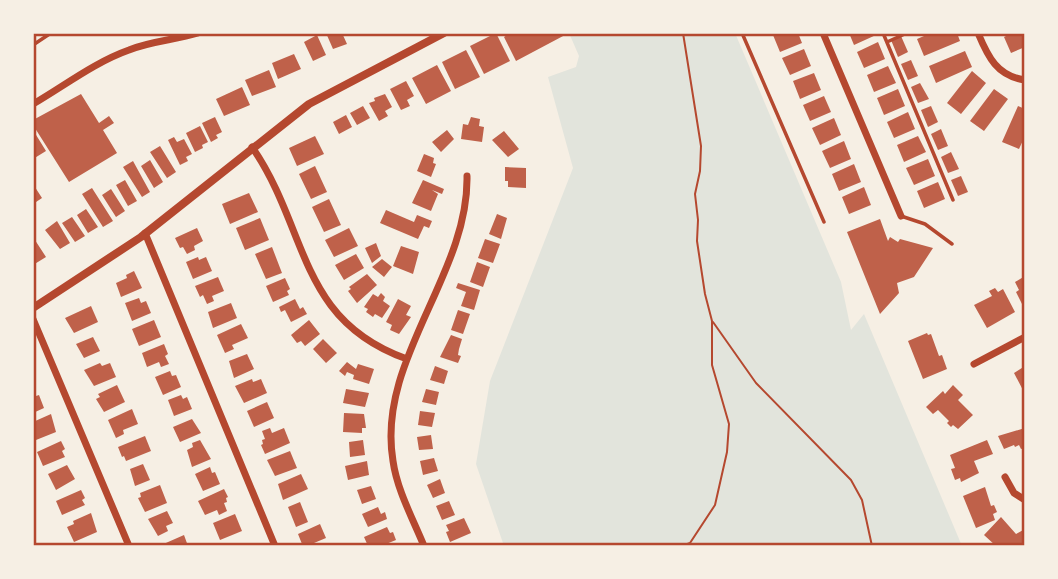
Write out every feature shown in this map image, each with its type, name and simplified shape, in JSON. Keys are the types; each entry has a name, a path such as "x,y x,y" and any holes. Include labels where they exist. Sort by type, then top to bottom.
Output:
{"street":[{"path":"33,104 105,60 125,51 198,33"},
{"path":"33,308 145,233 309,104 444,33"},
{"path":"823,33 901,216"},
{"path":"978,33 988,57 999,69 1025,80"},
{"path":"252,147 271,177 313,280 324,299 354,331 380,348 407,359"},
{"path":"424,546 396,477 391,444 395,400 407,359 450,258 468,199 467,176"},
{"path":"145,233 275,546"},
{"path":"33,319 129,546"},
{"path":"974,364 1025,337"},
{"path":"1005,477 1014,493 1025,500"}],"lane":[{"path":"33,45 51,33"},
{"path":"742,33 824,222"},
{"path":"883,33 953,200"},
{"path":"887,42 907,33"},
{"path":"901,216 925,224 952,244"}],"path":[{"path":"682,33 701,146 700,171 695,194 697,241 712,321 712,365 729,424 727,452 715,505 690,543 682,546"},
{"path":"712,321 756,383 851,480 862,500 872,546"}],"shaded area":[{"path":"569,33 735,33 841,282 851,330 864,314 962,546 504,546 476,464 490,381 573,168 548,77 576,67 579,56"}],"building":[{"path":"326,33 342,33 347,44 333,49"},
{"path":"496,33 510,61 484,74 470,46"},
{"path":"506,33 565,35 516,61 504,37"},
{"path":"798,33 802,43 780,52 773,35"},
{"path":"849,33 875,33 876,35 854,45"},
{"path":"931,33 957,33 960,41 924,56 917,39"},
{"path":"1012,33 1025,33 1025,47 1011,53 1004,37"},
{"path":"317,35 326,55 313,61 304,42"},
{"path":"901,36 908,52 898,57 891,40"},
{"path":"878,42 885,59 864,68 857,52"},
{"path":"804,49 811,66 790,75 782,58"},
{"path":"466,50 480,77 455,89 442,62"},
{"path":"965,51 972,67 936,83 929,66"},
{"path":"294,54 301,69 278,79 272,63"},
{"path":"911,60 918,76 908,80 901,64"},
{"path":"437,65 451,91 426,104 412,78"},
{"path":"888,66 896,83 874,92 867,75"},
{"path":"269,70 276,87 252,96 245,80"},
{"path":"972,71 986,83 961,114 947,103"},
{"path":"814,73 821,90 800,99 793,81"},
{"path":"406,81 414,96 407,100 410,106 401,110 390,89"},
{"path":"920,83 929,99 918,103 911,87"},
{"path":"242,87 250,105 224,116 216,99"},
{"path":"898,89 905,106 884,115 877,98"},
{"path":"994,89 1008,99 984,131 970,121"},
{"path":"81,94 99,123 109,116 114,123 103,130 117,153 69,182 33,125 33,120"},
{"path":"385,94 392,107 385,111 388,116 379,121 369,103"},
{"path":"824,96 831,112 810,121 803,105"},
{"path":"363,106 370,118 357,125 350,113"},
{"path":"931,106 938,122 928,127 921,110"},
{"path":"1018,106 1025,109 1025,136 1019,149 1002,142"},
{"path":"908,112 915,129 894,138 887,122"},
{"path":"346,115 352,127 339,134 333,122"},
{"path":"215,117 222,132 211,142 202,123"},
{"path":"471,117 480,119 479,126 484,127 482,142 461,139 463,124 468,125"},
{"path":"834,118 841,135 820,145 812,128"},
{"path":"200,126 208,142 195,152 186,133"},
{"path":"941,129 948,146 938,150 931,134"},
{"path":"33,130 46,151 33,159"},
{"path":"447,130 454,139 441,152 432,142"},
{"path":"504,131 519,149 508,157 492,140"},
{"path":"315,136 324,154 297,166 289,148"},
{"path":"918,136 926,152 904,162 897,145"},
{"path":"174,137 177,142 184,139 192,154 186,157 188,161 180,165 168,140"},
{"path":"844,141 851,159 830,168 822,151"},
{"path":"160,146 176,172 167,178 150,152"},
{"path":"951,152 959,169 948,173 941,157"},
{"path":"424,154 434,158 433,163 436,164 431,177 417,171"},
{"path":"928,159 935,176 914,185 906,168"},
{"path":"150,160 163,182 154,188 141,166"},
{"path":"133,161 150,192 142,197 123,167"},
{"path":"854,164 861,182 839,191 832,174"},
{"path":"315,166 327,192 311,199 299,174"},
{"path":"505,167 526,168 526,188 508,187"},
{"path":"961,176 968,192 958,196 951,180"},
{"path":"125,180 137,201 128,206 116,185"},
{"path":"423,180 444,189 442,194 432,190 438,194 431,211 412,203"},
{"path":"938,182 945,199 924,208 917,191"},
{"path":"33,184 42,198 33,204"},
{"path":"864,187 871,205 849,214 842,197"},
{"path":"92,188 113,221 103,227 82,194"},
{"path":"111,189 125,211 116,217 102,195"},
{"path":"249,193 258,212 230,224 222,204"},
{"path":"329,199 341,225 324,232 312,207"},
{"path":"86,209 98,227 88,233 77,215"},
{"path":"386,210 414,222 417,215 432,221 429,228 424,226 418,239 380,223"},
{"path":"497,214 507,218 501,239 489,234"},
{"path":"72,217 85,236 75,242 62,223"},
{"path":"260,218 269,240 245,250 236,228"},
{"path":"880,219 888,241 890,237 898,242 900,239 933,248 914,277 897,283 899,293 880,314 847,232"},
{"path":"57,221 70,243 60,249 45,230"},
{"path":"197,228 203,241 187,254 175,238"},
{"path":"349,228 358,246 334,257 325,240"},
{"path":"33,237 46,257 33,265"},
{"path":"485,239 500,244 493,263 478,258"},
{"path":"376,243 381,256 372,263 365,248"},
{"path":"401,246 419,252 413,274 393,266"},
{"path":"272,247 282,273 266,279 255,254"},
{"path":"356,254 364,268 344,280 335,265"},
{"path":"198,257 199,260 206,257 212,271 193,279 186,262"},
{"path":"382,259 392,267 384,277 372,267"},
{"path":"477,262 490,267 483,287 470,282"},
{"path":"134,271 142,288 121,297 116,283"},
{"path":"367,274 377,285 357,303 348,291 351,289 349,287"},
{"path":"1025,276 1025,310 1016,292 1019,290 1015,282"},
{"path":"218,277 224,291 212,296 214,301 207,304 195,286"},
{"path":"285,278 290,289 287,291 289,295 273,302 266,286"},
{"path":"458,283 480,290 474,310 461,306 466,292 456,288"},
{"path":"995,288 998,292 1003,289 1015,312 987,328 974,305 992,296 989,291"},
{"path":"381,293 385,297 383,301 390,306 382,318 375,314 373,317 364,307 373,294 378,297"},
{"path":"139,298 141,303 146,301 151,313 132,321 125,303"},
{"path":"295,299 300,309 303,307 307,314 291,322 285,310 281,312 279,307"},
{"path":"398,299 411,306 406,315 411,317 399,334 390,330 392,325 386,322"},
{"path":"231,303 237,318 213,328 208,312"},
{"path":"91,306 98,322 74,333 65,318"},
{"path":"458,310 470,314 463,334 451,330"},
{"path":"154,320 161,337 139,346 132,329"},
{"path":"309,320 320,334 305,346 301,341 297,343 291,335"},
{"path":"241,324 248,338 232,345 234,349 225,353 217,335"},
{"path":"927,333 931,334 947,369 923,379 908,341"},
{"path":"451,335 462,339 458,363 440,357"},
{"path":"93,337 100,351 84,358 76,344"},
{"path":"323,339 337,353 326,363 313,349"},
{"path":"164,344 169,364 161,367 159,362 147,367 142,353"},
{"path":"247,354 254,369 234,378 229,361"},
{"path":"347,362 356,369 358,364 374,369 369,384 353,379 354,375 347,372 345,376 339,371"},
{"path":"100,363 102,366 110,363 116,377 94,386 84,370"},
{"path":"435,366 448,371 444,384 430,380"},
{"path":"1025,366 1025,394 1014,373"},
{"path":"170,371 172,376 176,375 181,387 163,395 155,377"},
{"path":"252,379 253,382 261,379 267,393 244,403 235,386"},
{"path":"117,385 125,402 104,412 96,399 100,397 98,394"},
{"path":"953,385 963,395 958,400 973,415 958,429 953,425 951,427 938,410 933,414 926,407"},
{"path":"346,389 369,393 365,407 343,403"},
{"path":"426,389 439,392 436,405 422,402"},
{"path":"39,395 44,408 33,413 33,397"},
{"path":"181,395 183,399 187,397 192,409 174,416 168,400"},
{"path":"267,402 274,418 254,427 247,411"},
{"path":"132,409 138,424 123,430 124,434 116,438 108,420"},
{"path":"420,411 435,413 432,427 418,425"},
{"path":"344,413 364,414 366,428 362,428 362,433 343,432"},
{"path":"51,414 56,432 36,440 33,422"},
{"path":"192,419 201,433 180,442 173,427"},
{"path":"270,428 272,433 284,428 290,443 265,454 261,445 265,439 262,431"},
{"path":"1025,428 1025,448 1014,445 1004,449 998,436"},
{"path":"431,435 433,449 419,450 417,437"},
{"path":"145,436 151,451 126,461 118,447"},
{"path":"200,440 211,459 192,467 187,450 193,447 192,443"},
{"path":"363,440 365,455 350,457 349,442"},
{"path":"987,440 993,454 974,461 979,473 961,482 960,478 955,480 951,469 955,468 950,455"},
{"path":"61,441 65,457 43,466 37,452"},
{"path":"290,451 297,468 275,476 267,460"},
{"path":"434,458 438,471 423,475 420,461"},
{"path":"367,461 369,475 348,480 345,466"},
{"path":"143,464 150,480 135,486 130,469"},
{"path":"67,465 75,479 56,490 48,474"},
{"path":"210,467 220,484 203,491 195,474"},
{"path":"301,474 308,489 283,500 278,484"},
{"path":"440,479 445,493 433,498 427,485"},
{"path":"160,485 167,503 145,512 138,498 141,497 140,493"},
{"path":"371,486 376,499 362,504 357,490"},
{"path":"985,487 991,506 994,505 997,512 993,514 995,520 976,528 963,496"},
{"path":"224,489 228,497 224,503 227,511 219,515 217,510 205,515 198,501"},
{"path":"81,490 85,505 62,515 56,501"},
{"path":"449,501 455,515 442,520 436,506"},
{"path":"300,502 308,522 296,527 288,507"},
{"path":"378,507 381,514 385,512 387,519 368,527 362,514"},
{"path":"167,511 173,523 166,526 168,531 158,536 148,519"},
{"path":"91,513 97,532 74,542 67,527 74,524 73,521"},
{"path":"235,514 242,531 220,540 213,523"},
{"path":"1001,517 1016,534 1025,529 1025,544 996,546 984,535"},
{"path":"464,518 471,533 450,542 446,525"},
{"path":"320,524 326,538 314,543 315,546 302,544 298,534"},
{"path":"387,527 396,540 381,546 368,546 364,537"},
{"path":"184,535 188,546 159,546"}]}
